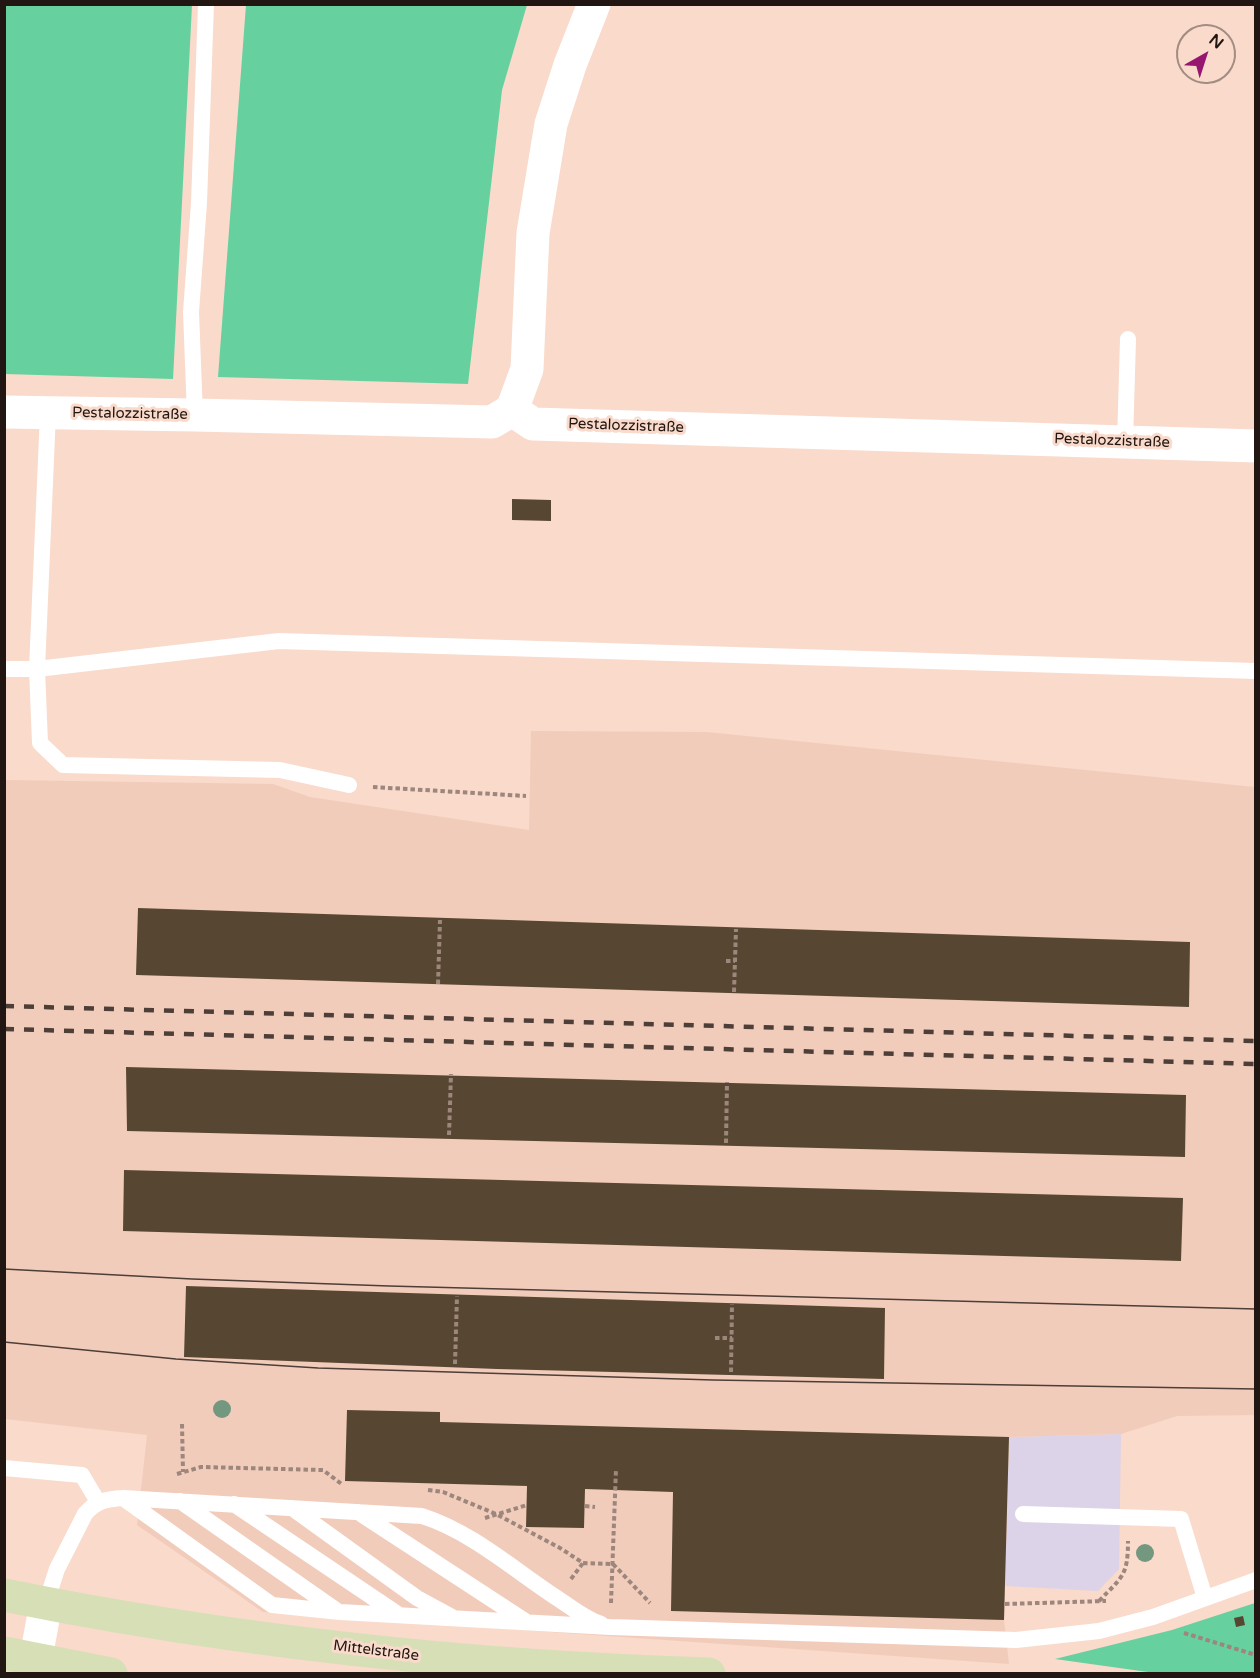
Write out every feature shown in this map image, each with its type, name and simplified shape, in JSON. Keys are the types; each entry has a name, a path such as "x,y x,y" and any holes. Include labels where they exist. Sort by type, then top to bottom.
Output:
{"main road":[{"name":"Mittelstraße","path":"4,1595 157,1622 405,1655 530,1665 709,1674"},
{"path":"24,1662 111,1674"}],"street":[{"path":"512,410 527,369 533,233 550,124 594,4"},
{"name":"Pestalozzistraße","path":"4,412 195,414 492,423 512,410 533,424 1256,446"},
{"path":"24,1662 46,1603"}],"lane":[{"path":"195,414 191,312 200,203 206,4"},
{"path":"1125,442 1128,339"},
{"path":"48,413 37,669 40,743 63,765 280,770 349,785"},
{"path":"4,669 37,669 279,641 1256,672"},
{"path":"4,1468 82,1475 98,1502"},
{"path":"123,1498 272,1605 340,1612 610,1627 1016,1640 1099,1631 1154,1617 1256,1580"},
{"path":"46,1603 57,1569 85,1514 104,1499 123,1498 358,1511 412,1515 438,1521 471,1539 593,1621 610,1627"},
{"path":"179,1501 340,1612"},
{"path":"234,1504 400,1616"},
{"path":"291,1507 417,1598 455,1619"},
{"path":"358,1511 525,1622"},
{"path":"1023,1514 1181,1519 1204,1598"}],"path":[{"path":"349,785 526,796"},
{"path":"438,984 440,921"},
{"path":"734,992 736,929"},
{"path":"726,961 735,961"},
{"path":"449,1135 451,1074"},
{"path":"726,1143 727,1082"},
{"path":"721,1113 727,1113"},
{"path":"455,1364 457,1296"},
{"path":"731,1372 732,1304"},
{"path":"715,1338 732,1338"},
{"path":"182,1424 183,1472"},
{"path":"610,1627 616,1469"},
{"path":"526,1505 496,1514 583,1563 613,1564 652,1605"},
{"path":"585,1506 595,1507"},
{"path":"1098,1602 1125,1572 1128,1564 1127,1517"},
{"path":"566,1584 583,1563"},
{"path":"1005,1605 1109,1601"},
{"path":"1154,1617 1172,1630 1256,1655"}],"shaded area":[{"path":"531,731 707,732 1255,787 1255,1415 1177,1416 1121,1434 1009,1437 1004,1620 1009,1664 263,1612 137,1525 147,1435 5,1419 5,780 273,784 310,797 529,830"},
{"path":"1121,1434 1119,1569 1098,1591 1005,1586 1009,1437"}],"green space":[{"path":"5,4 192,5 173,379 5,374"},
{"path":"246,5 527,5 502,90 468,384 218,377"},
{"path":"1255,1603 1255,1673 1155,1673 1055,1659 1172,1630"}],"building":[{"path":"512,499 551,500 551,521 512,520"},
{"path":"138,908 1190,942 1189,1007 136,975"},
{"path":"126,1067 1186,1095 1185,1157 127,1131"},
{"path":"124,1170 1183,1198 1181,1261 123,1231"},
{"path":"186,1286 885,1308 884,1379 497,1369 184,1357"},
{"path":"347,1410 440,1412 440,1422 1009,1437 1004,1620 671,1611 673,1492 585,1489 584,1528 526,1527 527,1486 345,1481"},
{"path":"1243,1616 1245,1625 1236,1627 1234,1618"}],"tram line":[{"path":"4,1269 389,1286 1256,1309"},
{"path":"4,1342 176,1359 318,1368 713,1380 1256,1389"}],"railway":[{"path":"4,1006 1256,1041"},
{"path":"4,1029 1256,1064"}]}
